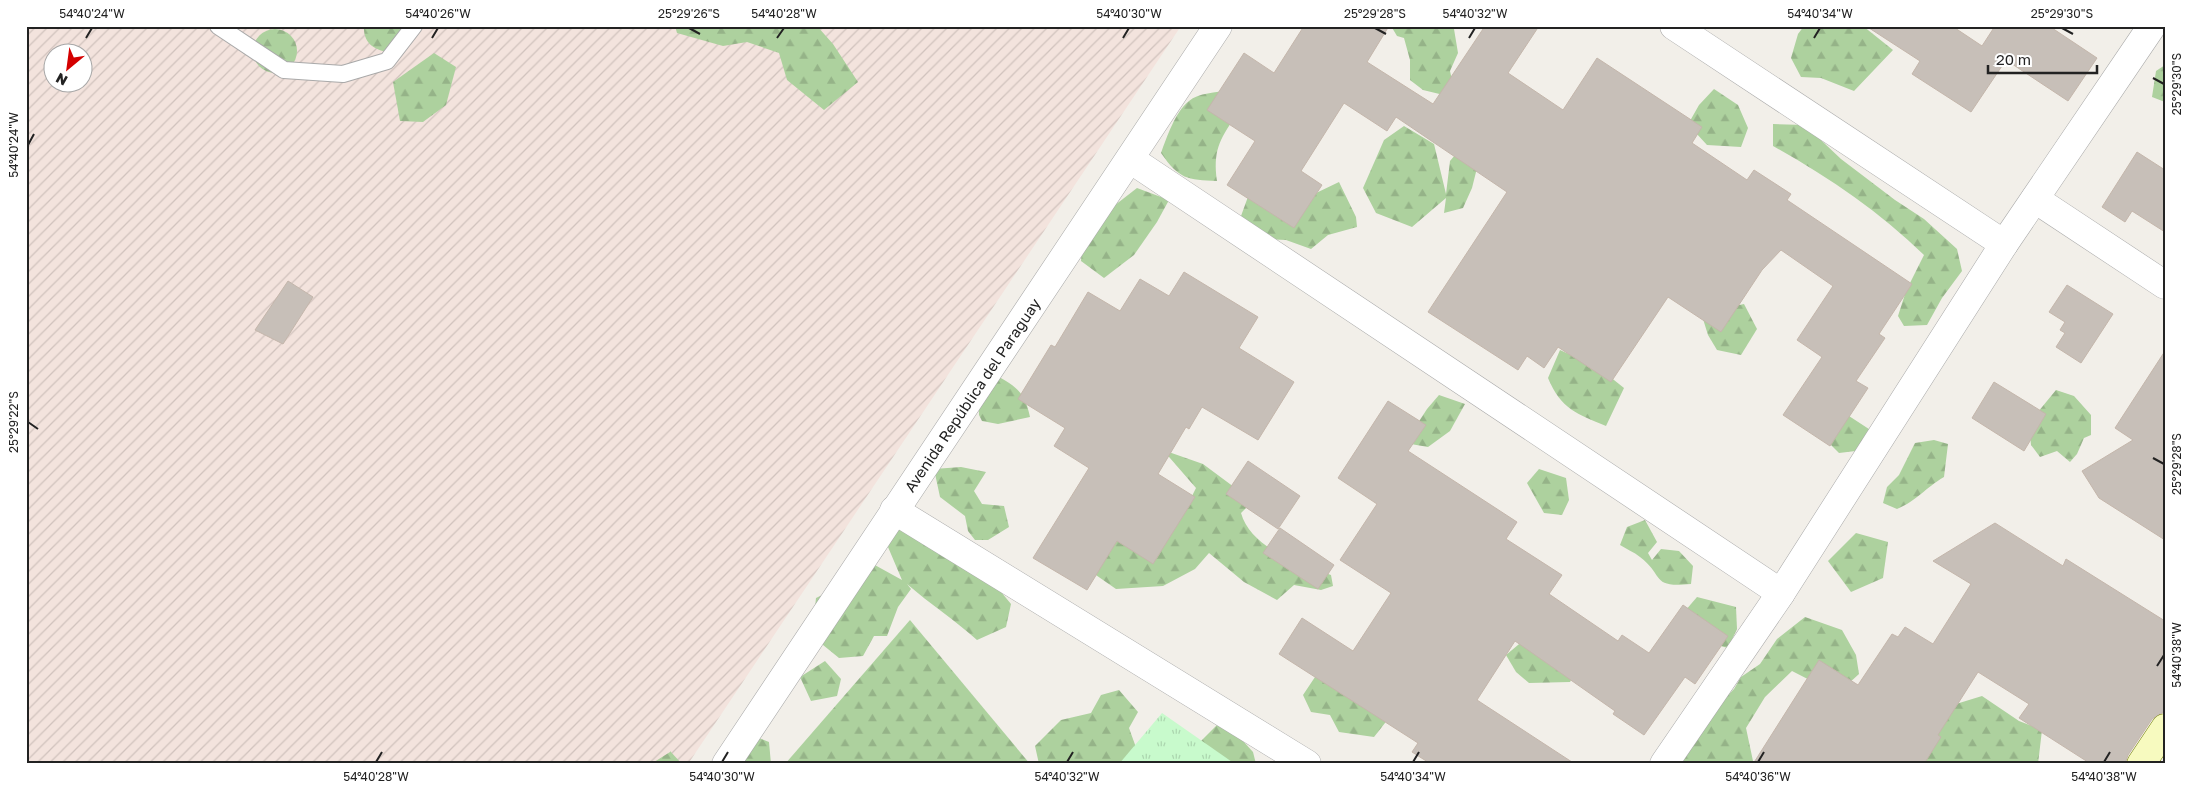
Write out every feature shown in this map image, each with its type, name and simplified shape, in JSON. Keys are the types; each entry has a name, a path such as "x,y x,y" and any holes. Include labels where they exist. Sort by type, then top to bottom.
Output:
{"street":[{"name":"Avenida República del Paraguay","path":"726,764 1218,26"},
{"path":"1674,26 2004,244"},
{"path":"1664,764 1782,593 2004,244 2152,26"},
{"path":"1130,159 1782,593"},
{"path":"2035,199 2165,285"},
{"path":"894,510 1307,764"},
{"path":"2141,764 2165,728"}],"lane":[{"path":"218,26 284,70 343,74 387,61 414,26"}],"shaded area":[{"path":"26,26 1181,26 688,764 26,764"}],"green space":[{"path":"364,26 409,26 388,52 374,47 367,41"},
{"path":"675,26 817,26 833,44 858,82 824,110 787,80 779,53 747,42 723,46 677,33"},
{"path":"1391,26 1456,26 1454,29 1458,53 1450,71 1456,98 1423,90 1410,80 1410,60 1404,38 1397,36"},
{"path":"1804,26 1863,26 1893,50 1854,91 1821,78 1801,77 1791,58 1798,34"},
{"path":"279,29 291,35 296,42 296,60 291,67 284,72 271,73 263,70 256,63 253,47 256,39 263,32"},
{"path":"434,53 456,67 446,105 423,122 400,121 393,82"},
{"path":"2165,65 2165,102 2152,97 2156,71"},
{"path":"1714,89 1738,105 1748,128 1741,147 1707,145 1696,133 1686,128 1699,105"},
{"path":"1228,91 1235,117 1218,147 1216,162 1217,181 1191,179 1184,176 1167,162 1161,153 1176,118 1184,106 1193,98 1208,93"},
{"path":"1773,124 1805,125 1841,159 1895,200 1924,219 1957,249 1962,271 1942,298 1927,325 1904,326 1898,316 1906,291 1924,255 1889,224 1852,196 1773,146"},
{"path":"1404,126 1434,144 1446,194 1450,161 1460,149 1477,168 1472,188 1463,208 1444,213 1446,198 1412,227 1376,213 1363,188 1384,140"},
{"path":"1339,182 1356,217 1357,227 1328,235 1311,249 1286,240 1264,239 1241,216 1249,194 1314,194"},
{"path":"1137,188 1169,200 1157,222 1134,255 1104,278 1081,261 1083,230"},
{"path":"1744,304 1757,329 1741,355 1717,350 1708,335 1703,319 1721,309"},
{"path":"1560,350 1599,368 1624,388 1606,426 1578,414 1558,397 1548,378"},
{"path":"988,371 1011,384 1021,393 1030,417 998,424 982,421 979,415 978,388"},
{"path":"2056,390 2074,396 2091,415 2091,435 2084,438 2077,454 2070,462 2057,451 2040,457 2031,445 2029,423"},
{"path":"1439,395 1465,404 1450,431 1428,447 1405,443 1427,409"},
{"path":"1849,416 1875,433 1864,450 1839,453 1826,440"},
{"path":"1934,440 1948,444 1944,477 1911,502 1897,509 1883,503 1887,487 1899,475 1915,443"},
{"path":"1163,450 1203,464 1238,490 1250,504 1241,513 1246,526 1255,536 1278,553 1331,575 1333,586 1321,590 1294,585 1277,600 1244,582 1209,553 1195,569 1163,586 1116,589 1093,573 1109,537 1187,506 1196,488"},
{"path":"961,467 986,472 974,491 982,504 1004,506 1009,527 988,540 975,540 968,531 965,516 940,497 934,469"},
{"path":"1539,469 1566,478 1569,500 1562,515 1544,513 1527,483"},
{"path":"1645,520 1657,542 1648,553 1652,560 1661,549 1679,551 1693,566 1691,584 1678,585 1663,582 1640,557 1620,545 1627,527"},
{"path":"904,524 992,581 1011,604 1006,627 977,640 907,584 911,589 898,607 887,636 874,636 863,656 839,658 812,636 816,598 847,583 873,564 902,580 888,547 894,529"},
{"path":"1856,533 1888,542 1883,578 1851,592 1828,561"},
{"path":"1697,597 1736,607 1737,629 1728,648 1702,641 1685,611"},
{"path":"1805,617 1842,630 1856,655 1859,674 1837,694 1792,671 1765,697 1746,728 1753,761 1751,764 1672,764 1708,716 1734,689 1741,677 1760,664 1777,639"},
{"path":"910,620 1030,764 785,764"},
{"path":"1538,628 1581,661 1570,682 1529,683 1516,672 1506,655"},
{"path":"825,661 841,679 837,696 811,701 800,677"},
{"path":"1321,668 1388,711 1385,723 1374,737 1339,732 1330,715 1311,712 1303,695"},
{"path":"1119,690 1138,712 1129,728 1142,764 1039,764 1035,746 1061,720 1091,713 1101,695"},
{"path":"1982,696 2019,721 2042,730 2038,764 1907,764 1956,704"},
{"path":"1162,713 1235,764 1119,764"},
{"path":"1223,719 1253,752 1256,764 1200,764 1201,741"},
{"path":"747,733 769,742 771,764 719,764"},
{"path":"670,752 682,764 651,764"}],"building":[{"path":"1304,26 1389,26 1367,62 1433,104 1485,26 1539,26 1508,73 1563,110 1597,58 1702,127 1692,143 1747,180 1754,170 1791,194 1787,200 1912,284 1879,334 1885,338 1856,381 1868,388 1830,446 1783,415 1822,357 1797,340 1833,286 1781,250 1762,270 1721,332 1668,297 1611,382 1558,347 1544,368 1527,356 1518,370 1428,312 1507,192 1396,117 1387,131 1344,103 1301,171 1322,185 1294,228 1227,185 1255,141 1207,110 1244,53 1274,73"},
{"path":"1866,26 1952,26 1982,46 1995,26 2049,26 2097,58 2068,101 2006,60 1971,112 1912,74 1920,61"},
{"path":"2137,152 2165,170 2165,232 2132,211 2125,222 2102,207"},
{"path":"1184,272 1258,317 1239,348 1294,382 1258,440 1202,407 1189,429 1186,427 1158,474 1195,497 1153,564 1117,541 1087,590 1033,558 1089,468 1054,446 1065,428 1018,399 1051,345 1055,347 1088,292 1120,311 1140,279 1169,296"},
{"path":"288,281 313,297 283,344 255,330"},
{"path":"2067,285 2113,314 2081,363 2056,347 2065,333 2060,330 2065,322 2049,312"},
{"path":"2165,351 2165,540 2099,498 2082,471 2133,440 2115,428"},
{"path":"1994,382 2046,414 2024,451 1972,418"},
{"path":"1388,401 1426,425 1408,451 1517,522 1506,539 1562,575 1549,594 1618,641 1622,635 1649,653 1683,605 1728,636 1695,684 1685,677 1644,735 1613,714 1615,711 1515,641 1477,700 1575,764 1431,764 1412,752 1418,743 1279,654 1302,618 1353,651 1391,593 1340,560 1377,504 1338,478"},
{"path":"1248,461 1300,496 1278,529 1226,494"},
{"path":"1995,523 2063,566 2066,559 2165,621 2165,709 2152,719 2128,755 2125,764 2091,764 2019,718 2029,704 1978,672 1938,735 1941,737 1924,764 1753,764 1819,660 1858,685 1892,634 1898,637 1905,627 1933,644 1971,584 1933,561"},
{"path":"1280,528 1334,565 1318,589 1263,553"}]}
